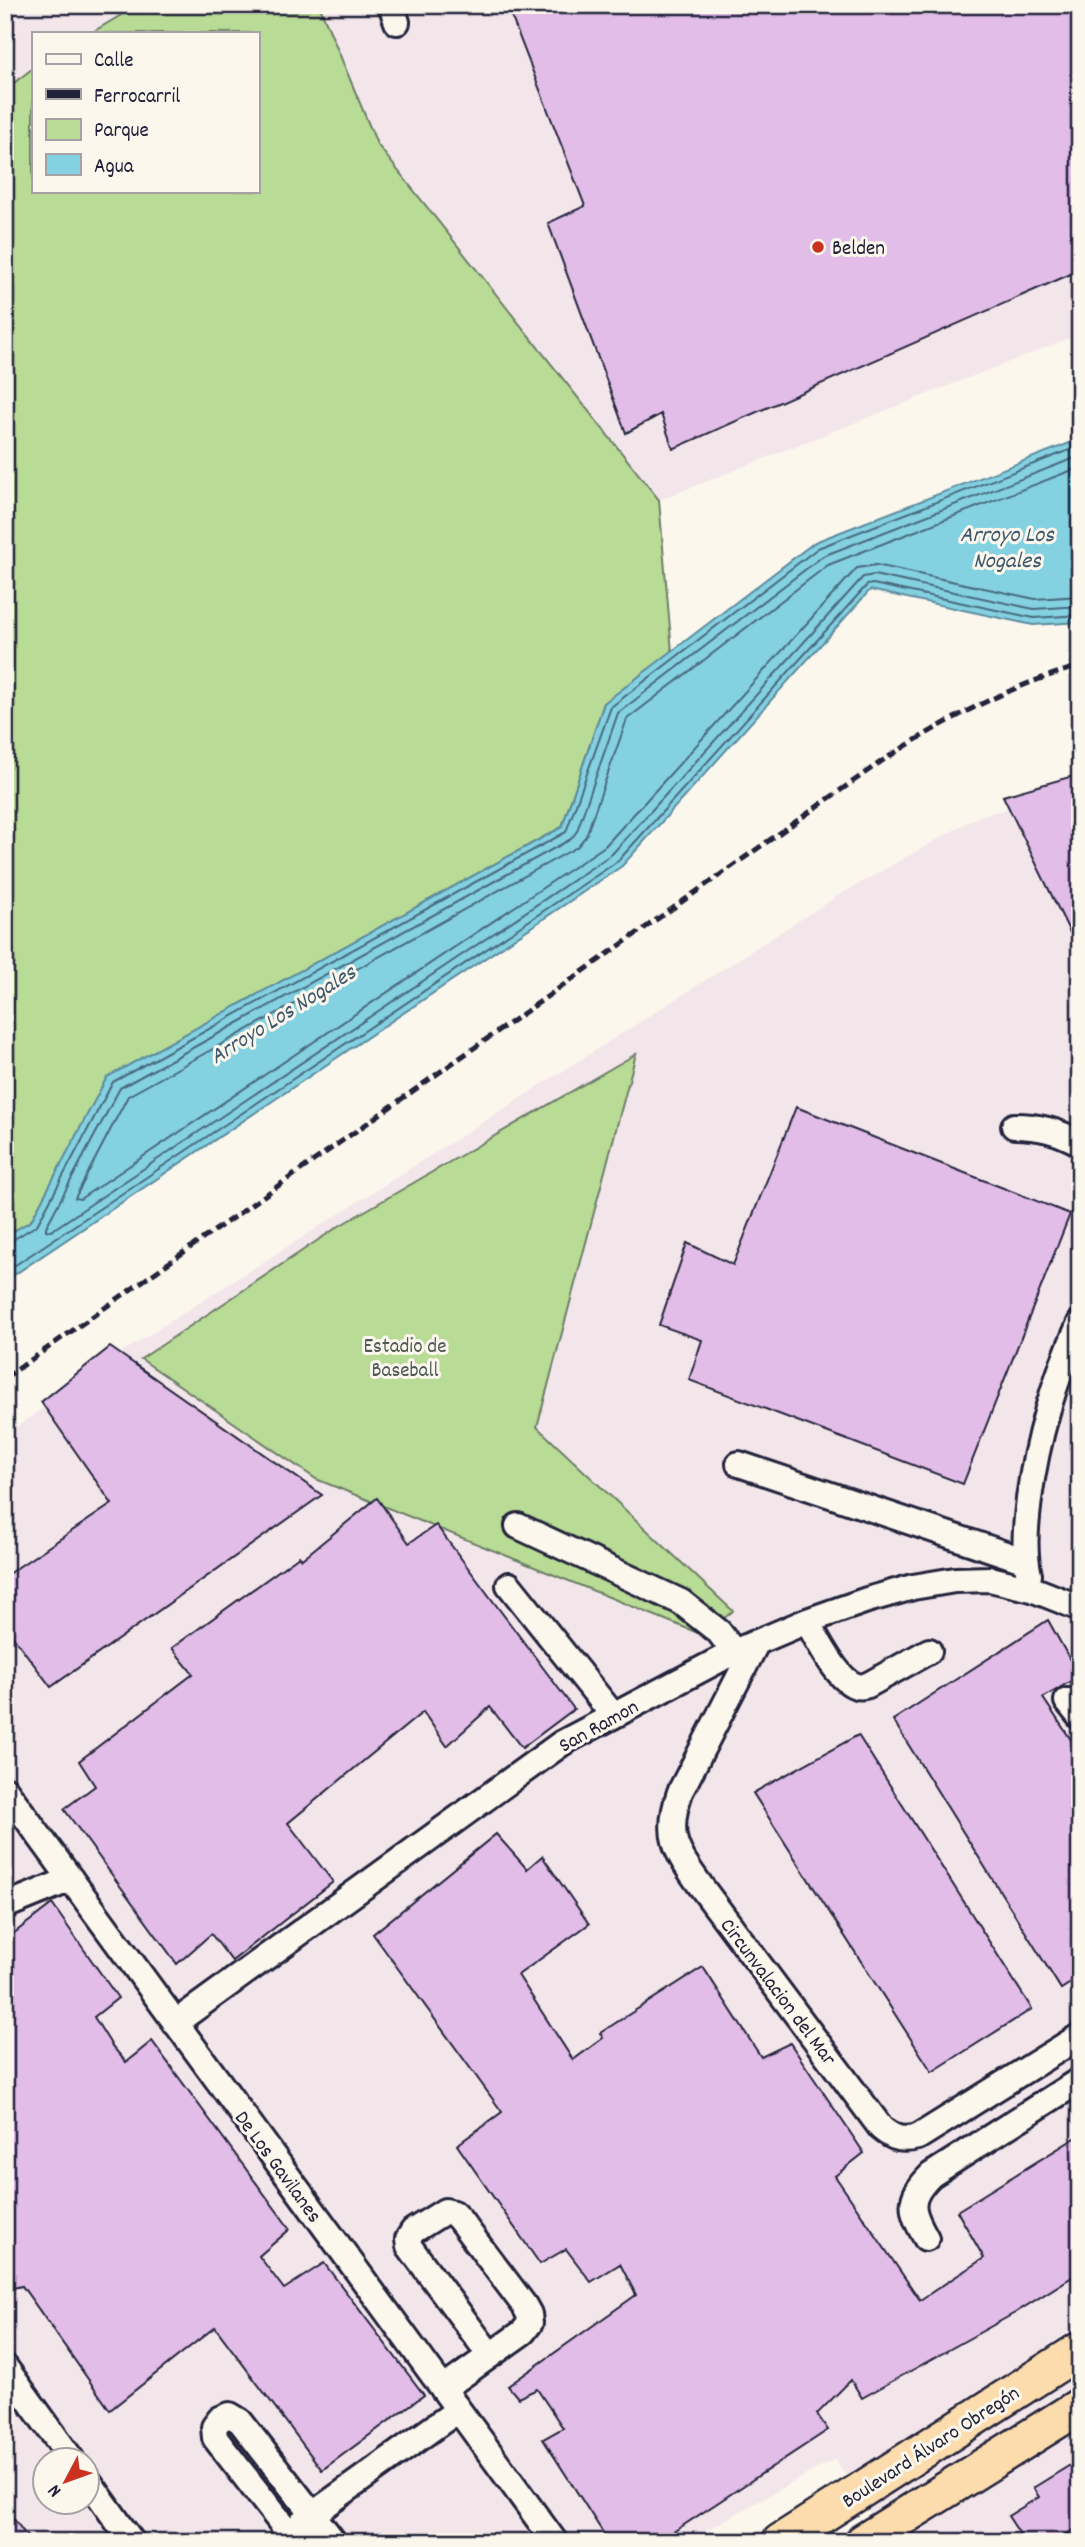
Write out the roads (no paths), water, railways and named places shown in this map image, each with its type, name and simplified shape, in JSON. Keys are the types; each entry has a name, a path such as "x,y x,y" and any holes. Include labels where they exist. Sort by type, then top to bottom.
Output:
{"highway":[{"name":"Boulevard Álvaro Obregón","path":"780,2542 1080,2350"},
{"name":"Boulevard Álvaro Obregón","path":"863,2542 1080,2406"}],"lane":[{"path":"1014,1126 1037,1126 1080,1143"},
{"path":"1032,1589 1026,1561 1026,1524 1038,1441 1061,1364 1080,1322"},
{"path":"739,1464 1026,1561"},
{"path":"518,1526 681,1602 719,1632 734,1652"},
{"name":"San Ramon","path":"175,2023 562,1743 734,1652 807,1621 890,1593 955,1580 990,1579 1032,1589 1080,1608"},
{"path":"509,1585 613,1716"},
{"path":"807,1621 835,1668 857,1686 868,1685 929,1651"},
{"name":"Circunvalacion del Mar","path":"757,1642 680,1792 673,1813 673,1836 681,1858 699,1885 881,2128 892,2138 906,2140 918,2137 1080,2036"},
{"name":"De Los Gavilanes","path":"5,1789 555,2542"},
{"path":"5,1906 71,1880"},
{"path":"926,2238 915,2219 912,2206 917,2189 931,2175 1080,2080"},
{"path":"443,2389 523,2332 530,2323 529,2314 459,2219 453,2213 445,2211 414,2231 408,2239 409,2246 490,2355"},
{"path":"5,2367 63,2446"},
{"path":"334,2542 314,2514 240,2421 230,2415 220,2419 214,2427 215,2438 292,2537 314,2514 458,2410"},
{"path":"102,2500 132,2542"}],"water":[{"name":"Arroyo Los Nogales","path":"1080,439 1080,622 1033,625 870,590 622,866 5,1281 5,1236 31,1221 107,1077 562,827 604,703 815,542"}],"railway":[{"path":"5,1378 882,761 929,732 1002,694 1080,666"}],"place":[{"name":"Belden","path":"818,247"}],"park label":[{"name":"Estadio de Baseball","path":"405,1357"}]}
